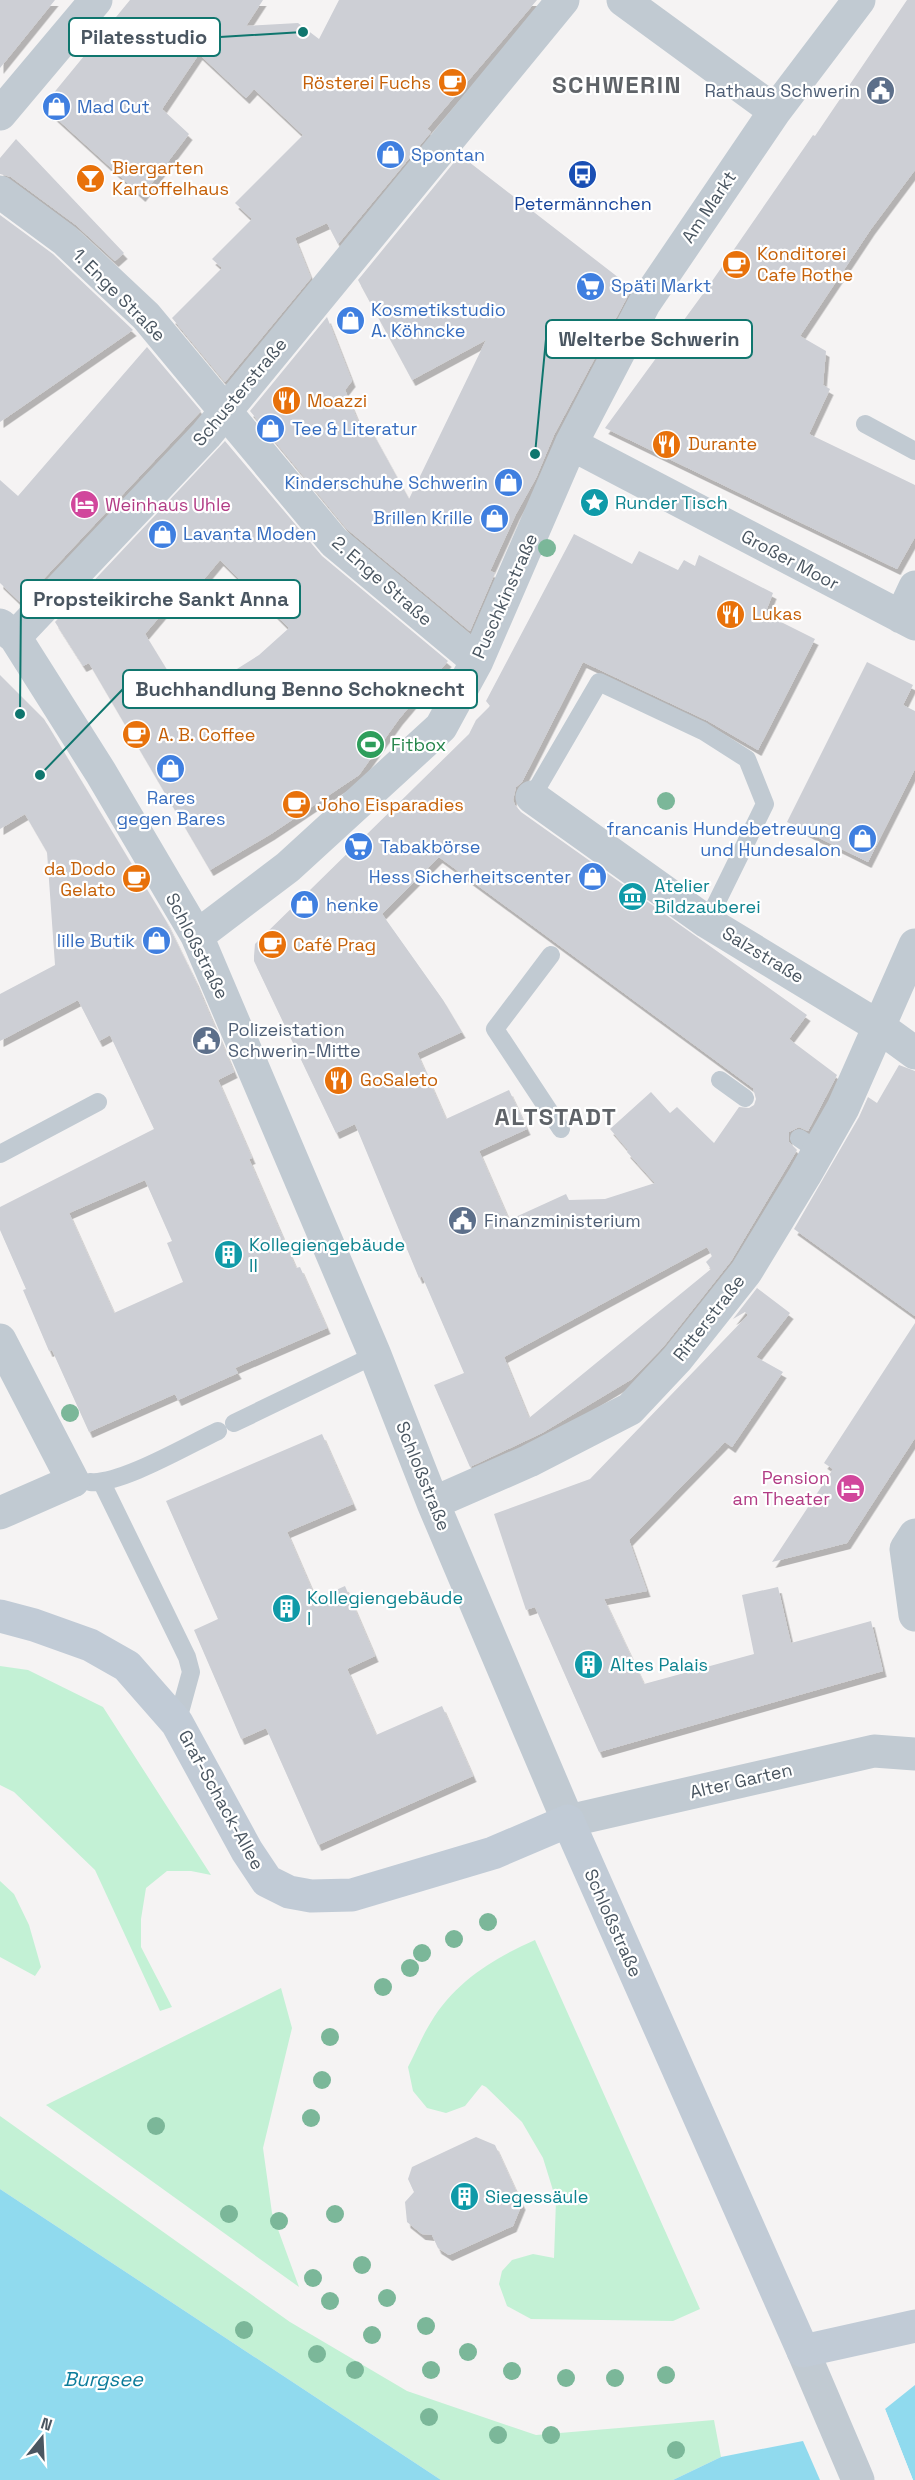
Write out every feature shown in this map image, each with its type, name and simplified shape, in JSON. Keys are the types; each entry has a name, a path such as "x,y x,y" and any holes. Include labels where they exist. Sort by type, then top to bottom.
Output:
{"street":[{"path":"0,114 96,0"},
{"name":"Schusterstraße","path":"8,631 225,412 563,0"},
{"path":"623,0 775,111"},
{"name":"Am Markt","path":"644,304 775,111 859,0"},
{"name":"1. Enge Straße","path":"0,192 65,240 146,316 225,412"},
{"name":"Puschkinstraße","path":"197,936 288,867 441,728 477,661 571,444 644,304"},
{"name":"2. Enge Straße","path":"225,412 334,542 477,661"},
{"name":"Großer Moor","path":"571,444 836,585 908,620"},
{"path":"908,620 915,587"},
{"name":"Schloßstraße","path":"8,631 101,773 197,936 375,1355 433,1503 568,1821 803,2351"},
{"name":"Salzstraße","path":"532,797 706,922 878,1026 915,1053"},
{"name":"Ritterstraße","path":"433,1503 529,1461 630,1408 677,1359 746,1272 808,1144 843,1108 915,945"},
{"path":"0,1340 87,1482 0,1513"},
{"path":"915,1535 906,1549 915,1615"},
{"name":"Graf-Schack-Allee","path":"0,1616 34,1625 90,1645 127,1666 177,1723 246,1851 267,1881 289,1892 311,1896 352,1895 493,1853 568,1821"},
{"name":"Alter Garten","path":"568,1821 874,1751 915,1754"},
{"path":"858,2480 803,2351 915,2326"}],"lane":[{"path":"865,424 915,451"},
{"path":"532,797 599,682 703,731 747,759 765,804 706,922"},
{"path":"551,956 495,1029 561,1129"},
{"path":"720,1080 745,1098"},
{"path":"0,1154 98,1102"},
{"path":"177,1723 191,1671 189,1664 87,1482 226,1427 375,1355"}],"green space":[{"path":"0,1666 28,1670 103,1707 211,1875 191,1871 167,1871 146,1888 141,1919 141,1947 172,2007 160,2011 95,1870 14,1792 0,1785"},
{"path":"0,1881 14,1894 29,1925 41,1967 35,1976 0,1957"},
{"path":"535,1940 700,2309 673,2321 531,2319 507,2306 499,2284 502,2271 512,2260 533,2254 554,2258 556,2200 543,2158 522,2122 486,2087 482,2085 465,2106 446,2113 427,2108 413,2091 408,2067 428,2027 441,2008 464,1983 490,1963"},
{"path":"281,1988 292,2028 263,2148 272,2213 299,2287 46,2105"},
{"path":"0,2116 290,2322 407,2391 536,2435 714,2420 721,2457 673,2480 441,2480 0,2189"}],"water":[{"name":"Burgsee","path":"0,2189 441,2480 0,2480"},
{"path":"915,2385 915,2480 913,2480 885,2409"},
{"path":"803,2441 820,2480 673,2480 721,2457"}],"pier":[{"path":"885,2409 913,2480 909,2480 882,2410"}],"building":[{"path":"0,0 55,0 0,68"},
{"path":"130,0 263,0 246,26 298,23 319,39 339,0 537,0 427,129 431,132 338,244 327,223 295,238 311,278 225,382 172,318 222,268 212,259 252,219 235,203 303,135 254,89 246,98 199,54 162,109 189,134 142,196 43,106"},
{"path":"907,0 915,0 915,170 871,229 800,336 826,351 823,385 830,389 809,434 915,485 915,537 897,569 605,428 708,287 813,135 815,136"},
{"path":"16,139 124,253 115,261 76,225 11,177 0,174 0,158"},
{"path":"460,155 632,288 554,435 536,478 516,514 490,571 495,573 470,631 347,529 250,411 327,317 352,381 345,390 363,433 371,430 409,499 486,340 412,380 358,280"},
{"path":"0,215 53,254 133,330 0,422"},
{"path":"147,347 201,411 21,603 0,583 0,480 18,496"},
{"path":"225,441 322,556 448,661 399,719 359,775 271,834 210,870 89,663 83,666 55,622","holes":["220,560 289,628 259,655 186,701 145,634 177,596 185,602"]},
{"path":"574,534 632,564 639,551 678,570 684,560 695,566 699,555 773,593 765,614 815,639 758,750 708,721 583,662 522,782 516,787 513,800 521,812 807,1015 789,1039 837,1075 808,1131 799,1127 789,1132 789,1142 797,1150 731,1261 663,1347 632,1379 542,1433 470,1467 434,1385 464,1373 422,1276 419,1278 355,1124 336,1133 254,961 254,956 255,944 469,734 476,720 490,706 486,701","holes":["439,857 753,1088 756,1099 754,1105 749,1108 739,1107 714,1143 677,1107 670,1113 651,1092 610,1129 655,1183 605,1199 569,1200 566,1194 509,1220 479,1151 527,1129 509,1090 446,1119 417,1053 462,1032 443,1000 382,914","707,1247 712,1256 706,1262 711,1269 529,1418 504,1357"]},
{"path":"867,662 913,685 903,705 915,711 915,769 868,862 787,822"},
{"path":"0,675 44,719 166,921 195,980 234,1072 218,1080 252,1158 249,1159 296,1268 300,1267 327,1328 235,1368 238,1373 178,1400 175,1394 89,1432 52,1350 49,1351 23,1290 26,1289 0,1230 0,1207 154,1129 110,1035 99,1041 78,1000 0,1041 0,994 55,965 47,852 25,814 0,829","holes":["145,1180 172,1241 167,1243 183,1282 114,1313 69,1213"]},
{"path":"899,1065 915,1071 915,1316 794,1229 859,1117 868,1097 877,1103"},
{"path":"757,1288 790,1313 756,1357 783,1372 732,1447 725,1442 629,1540 647,1591 604,1599 644,1684 754,1654 742,1595 778,1587 791,1643 871,1621 883,1671 599,1752 535,1607 526,1610 494,1514 590,1479 748,1315 745,1312 733,1319"},
{"path":"915,1323 915,1438 847,1543 772,1562 833,1469 824,1463"},
{"name":"Kollegiengebäude I","path":"322,1434 353,1504 287,1532 316,1599 345,1586 375,1656 347,1669 376,1735 442,1706 473,1776 318,1845 266,1728 241,1739 194,1630 218,1619 166,1501"},
{"name":"Siegessäule","path":"476,2137 495,2145 522,2204 513,2226 449,2255 438,2248 432,2235 422,2234 407,2222 405,2202 414,2192 408,2179 412,2167"}],"place":[{"name":"Pilatesstudio","path":"303,32"},
{"name":"Rösterei Fuchs","path":"452,83"},
{"name":"Rathaus Schwerin","path":"881,91"},
{"name":"Mad Cut","path":"56,107"},
{"name":"Spontan","path":"390,155"},
{"name":"Petermännchen","path":"583,175"},
{"name":"Biergarten Kartoffelhaus","path":"91,178"},
{"name":"Konditorei Cafe Rothe","path":"736,264"},
{"name":"Späti Markt","path":"590,286"},
{"name":"Kosmetikstudio A. Köhncke","path":"350,320"},
{"name":"Moazzi","path":"286,401"},
{"name":"Tee & Literatur","path":"271,429"},
{"name":"Durante","path":"667,444"},
{"name":"Welterbe Schwerin","path":"535,454"},
{"name":"Kinderschuhe Schwerin","path":"509,483"},
{"name":"Runder Tisch","path":"594,503"},
{"name":"Weinhaus Uhle","path":"84,505"},
{"name":"Brillen Krille","path":"494,518"},
{"name":"Lavanta Moden","path":"162,534"},
{"name":"Lukas","path":"731,614"},
{"name":"Propsteikirche Sankt Anna","path":"20,714"},
{"name":"A. B. Coffee","path":"137,735"},
{"name":"Fitbox","path":"370,745"},
{"name":"Rares gegen Bares","path":"171,769"},
{"name":"Buchhandlung Benno Schoknecht","path":"40,775"},
{"name":"Joho Eisparadies","path":"296,805"},
{"name":"francanis Hundebetreuung und Hundesalon","path":"862,839"},
{"name":"Tabakbörse","path":"359,847"},
{"name":"Hess Sicherheitscenter","path":"592,877"},
{"name":"da Dodo Gelato","path":"137,879"},
{"name":"Atelier Bildzauberei","path":"633,896"},
{"name":"henke","path":"305,905"},
{"name":"lille Butik","path":"156,941"},
{"name":"Café Prag","path":"272,945"},
{"name":"Polizeistation Schwerin-Mitte","path":"207,1040"},
{"name":"GoSaleto","path":"339,1080"},
{"name":"Finanzministerium","path":"463,1221"},
{"name":"Kollegiengebäude II","path":"228,1255"},
{"name":"Pension am Theater","path":"851,1488"},
{"name":"Kollegiengebäude I","path":"286,1608"},
{"name":"Altes Palais","path":"589,1665"},
{"name":"Siegessäule","path":"464,2197"}],"district":[{"name":"SCHWERIN","path":"617,85"},
{"name":"ALTSTADT","path":"556,1117"}]}
